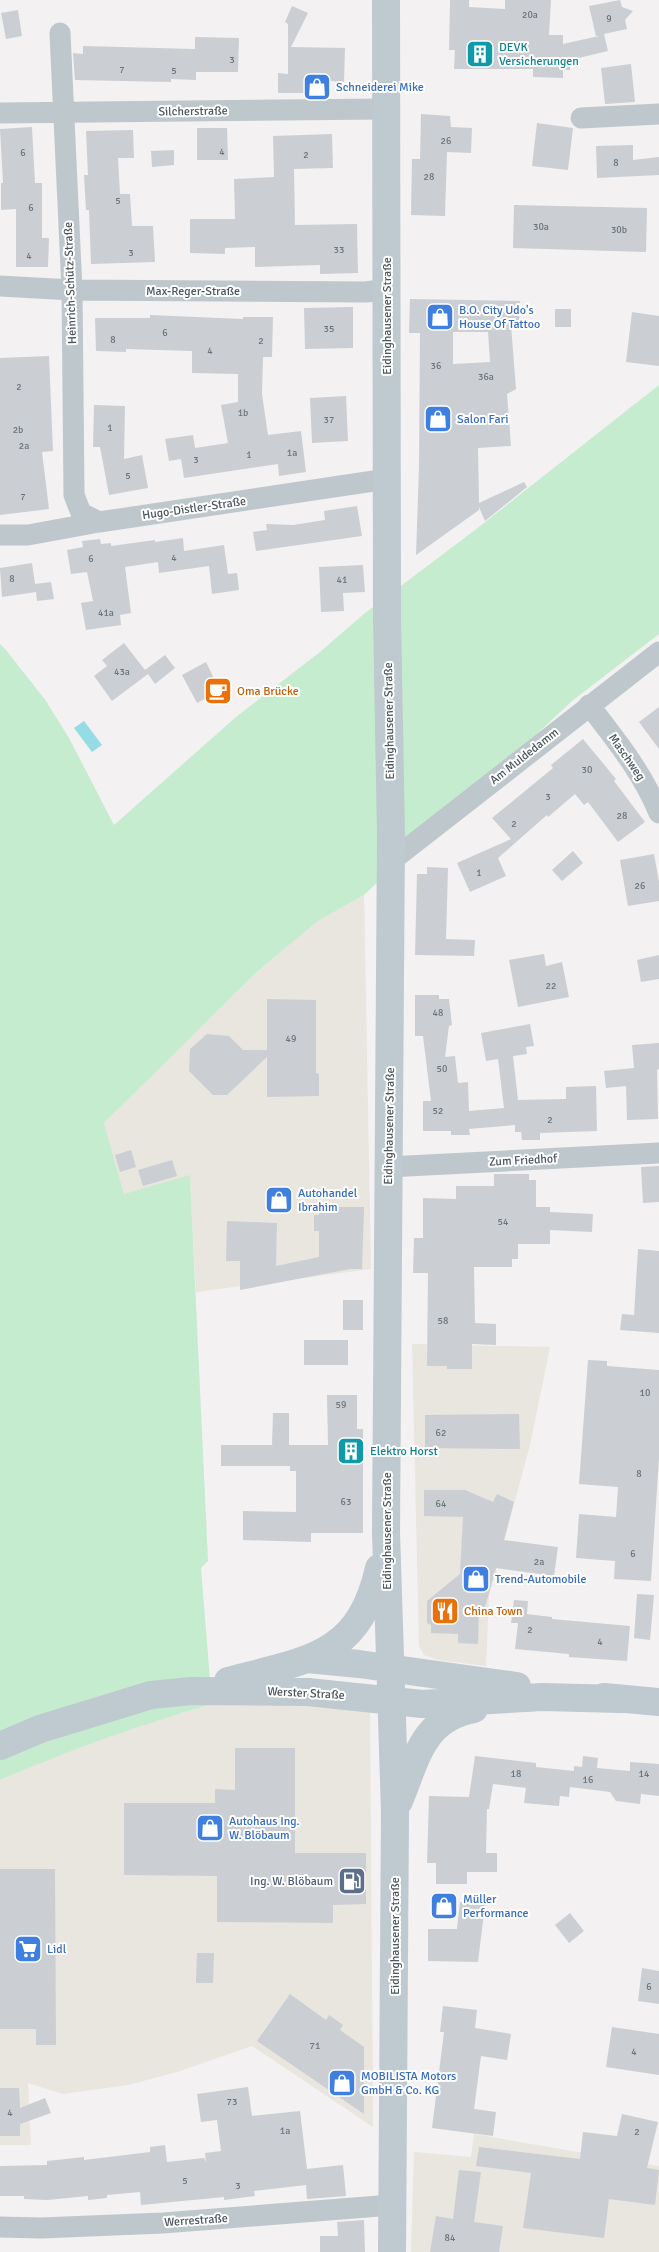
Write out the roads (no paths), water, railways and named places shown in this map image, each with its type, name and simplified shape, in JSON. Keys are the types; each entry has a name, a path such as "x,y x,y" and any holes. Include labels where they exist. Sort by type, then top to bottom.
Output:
{"main road":[{"name":"Eidinghausener Straße","path":"386,0 387,617 390,849 390,1110 386,1532 395,1812 392,2252"},
{"path":"191,1691 308,1659 324,1652 346,1637 360,1621 374,1590 386,1532"},
{"name":"Werster Straße","path":"308,1659 621,1699 659,1702"},
{"name":"Werster Straße","path":"0,1746 40,1729 150,1695 191,1691 300,1692 422,1704 542,1697 621,1699"},
{"path":"395,1812 418,1752 429,1733 442,1720 460,1712 542,1697"}],"street":[{"name":"Heinrich-Schütz-Straße","path":"60,33 72,290 74,495 82,513 99,522"},
{"name":"Silcherstraße","path":"0,113 63,114 386,109"},
{"path":"581,118 659,114"},
{"name":"Max-Reger-Straße","path":"0,286 72,290 366,292 386,289"},
{"name":"Hugo-Distler-Straße","path":"0,535 28,535 99,522 388,479"},
{"name":"Am Muldedamm","path":"390,849 590,705 659,652"},
{"name":"Maschweg","path":"590,705 629,757 648,787 659,813"},
{"name":"Zum Friedhof","path":"388,1167 659,1154"},
{"name":"Werrestraße","path":"0,2227 41,2228 163,2223 392,2205"}],"water":[{"path":"84,721 102,745 92,752 74,728"}],"place":[{"name":"DEVK Versicherungen","path":"480,54"},
{"name":"Schneiderei Mike","path":"317,87"},
{"name":"B.O. City Udo's House Of Tattoo","path":"440,317"},
{"name":"Salon Fari","path":"438,419"},
{"name":"Oma Brücke","path":"218,691"},
{"name":"Autohandel Ibrahim","path":"279,1200"},
{"name":"Elektro Horst","path":"351,1451"},
{"name":"Trend-Automobile","path":"476,1579"},
{"name":"China Town","path":"445,1611"},
{"name":"Autohaus Ing. W. Blöbaum","path":"210,1828"},
{"name":"Ing. W. Blöbaum","path":"352,1881"},
{"name":"Müller Performance","path":"444,1906"},
{"name":"Lidl","path":"28,1949"},
{"name":"MOBILISTA Motors GmbH & Co. KG","path":"342,2083"}]}
